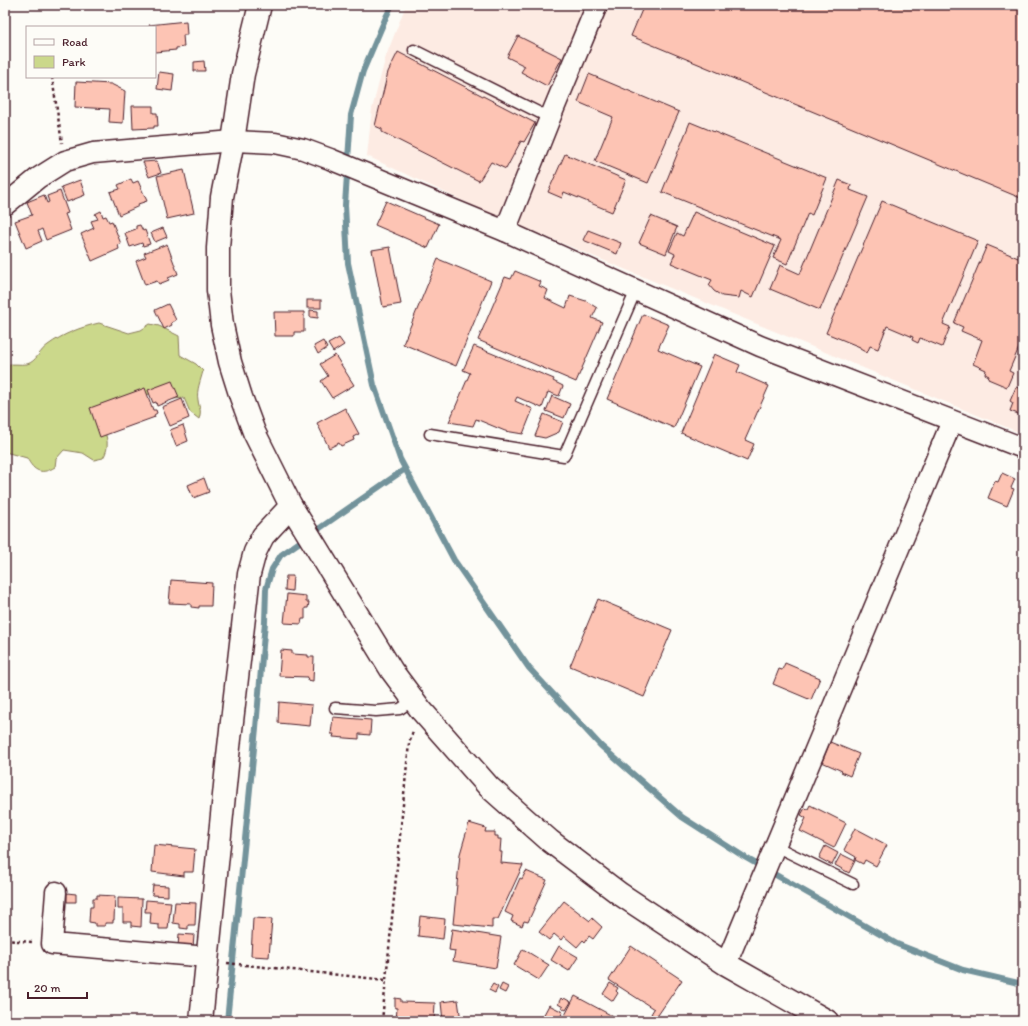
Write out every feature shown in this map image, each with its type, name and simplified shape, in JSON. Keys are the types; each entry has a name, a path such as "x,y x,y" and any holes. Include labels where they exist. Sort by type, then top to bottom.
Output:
{"street":[{"path":"260,5 243,74 233,141 222,197 218,248 218,290 222,325 230,362 254,432 291,506 392,671 417,705 488,787 550,841 620,894 726,964 827,1021"},
{"path":"505,231 597,5"},
{"path":"5,205 38,178 65,161 93,153 233,141 275,143 303,149 505,231 760,346 1023,448"},
{"path":"726,964 952,421"},
{"path":"201,1021 229,748 249,574 254,552 263,536 291,506"},
{"path":"56,892 52,944 208,959"}],"lane":[{"path":"414,50 550,118"},
{"path":"430,434 564,456 636,290"},
{"path":"335,708 376,711 417,705"},
{"path":"775,846 853,884"}],"path":[{"path":"52,78 65,161"},
{"path":"382,1021 409,743 417,705"},
{"path":"5,940 52,944"},
{"path":"208,959 386,980"}],"shaded area":[{"path":"406,5 1023,5 1023,434 489,213 367,156 372,109 386,56"}],"green space":[{"path":"99,323 129,333 141,330 150,324 159,326 179,336 180,355 196,364 203,371 198,393 200,411 199,419 190,412 184,398 163,400 153,394 136,395 103,426 107,438 107,450 103,458 94,460 83,453 64,450 56,459 55,467 46,471 39,471 32,466 27,458 5,452 5,365 30,363 45,347 60,337"}],"building":[{"path":"644,5 1023,5 1023,199 631,36"},
{"path":"186,21 187,35 183,35 184,47 176,48 176,50 156,52 156,26 149,25"},
{"path":"518,36 562,58 547,86 521,72 525,66 507,57"},
{"path":"398,52 535,123 524,142 521,141 506,169 491,162 479,181 382,132 382,129 375,126 388,72"},
{"path":"204,61 205,71 194,71 194,62"},
{"path":"5,69 10,86 5,87"},
{"path":"159,72 174,74 172,91 157,89"},
{"path":"589,74 679,112 648,183 595,161 613,117 578,102"},
{"path":"76,82 111,84 125,91 123,123 109,122 110,109 75,107"},
{"path":"132,106 153,106 153,113 157,113 158,126 154,126 154,128 133,129"},
{"path":"690,122 827,178 812,215 808,213 787,264 773,258 781,240 662,192"},
{"path":"565,154 626,180 612,212 564,192 562,198 548,192"},
{"path":"157,161 161,173 149,177 143,162"},
{"path":"184,170 194,213 167,219 157,176"},
{"path":"131,179 133,183 138,181 147,201 138,204 139,206 119,215 110,192 120,189 118,185"},
{"path":"80,180 85,195 67,202 61,187"},
{"path":"839,180 851,185 850,190 868,197 820,310 770,289 780,265 800,274"},
{"path":"60,191 68,213 65,214 71,230 46,240 42,229 38,231 42,241 26,248 15,221 32,215 27,202 44,195 47,203 49,202 47,196"},
{"path":"386,201 439,224 428,248 375,225"},
{"path":"882,201 978,241 943,324 950,327 942,347 920,338 918,343 912,340 913,337 887,326 878,349 870,346 867,353 860,349 860,347 826,333"},
{"path":"101,211 103,217 106,216 109,222 112,221 121,244 118,245 119,249 92,261 81,234 94,228 91,221 98,219 95,214"},
{"path":"694,212 775,246 753,297 741,291 739,298 722,296 714,291 709,285 712,280 671,263 675,254 669,251 677,233 683,236"},
{"path":"651,216 677,227 666,254 639,243"},
{"path":"140,225 143,231 145,230 150,244 143,246 142,243 130,247 125,233 136,229 136,226"},
{"path":"163,228 167,237 155,242 151,233"},
{"path":"588,230 621,243 617,254 583,240"},
{"path":"167,244 178,274 159,284 157,281 145,285 136,261 146,257 144,253"},
{"path":"987,245 1023,260 1023,338 1009,371 1013,373 1007,387 988,379 989,376 985,374 986,370 973,364 982,340 961,331 963,327 954,323"},
{"path":"390,247 401,304 383,307 372,250"},
{"path":"438,259 491,281 456,366 403,344"},
{"path":"515,271 541,282 539,286 548,290 545,298 566,308 570,296 586,301 597,308 592,318 602,322 576,382 478,340 505,277 511,279"},
{"path":"307,300 321,300 321,308 307,308"},
{"path":"168,304 176,320 171,323 172,325 164,329 155,310"},
{"path":"310,310 318,311 318,318 310,317"},
{"path":"274,312 304,312 304,332 294,332 294,336 275,336"},
{"path":"643,314 669,325 658,349 700,367 674,428 607,399"},
{"path":"339,338 344,345 333,352 328,344"},
{"path":"323,341 327,348 318,354 314,346"},
{"path":"474,346 554,379 553,381 563,386 559,396 548,392 542,408 517,397 515,401 533,409 523,434 505,431 476,419 473,426 449,422 470,373 463,370"},
{"path":"714,354 740,365 737,372 769,386 745,440 754,444 747,461 681,433"},
{"path":"335,355 354,385 332,398 321,381 328,376 320,364"},
{"path":"172,381 179,397 157,406 156,402 153,403 148,390"},
{"path":"1016,387 1023,390 1023,411 1021,415 1010,411 1013,403 1010,401"},
{"path":"145,388 153,410 156,410 157,413 154,415 155,417 100,437 90,408"},
{"path":"552,396 570,404 564,418 546,411"},
{"path":"182,399 189,418 170,426 162,407"},
{"path":"345,408 359,434 353,437 354,440 341,446 339,443 329,448 317,423"},
{"path":"544,414 563,422 559,432 545,438 535,436"},
{"path":"183,425 188,441 176,446 170,430"},
{"path":"1002,473 1015,479 1011,488 1014,489 1007,506 988,498 995,481 998,482"},
{"path":"204,478 209,492 193,498 188,485"},
{"path":"286,576 293,576 292,591 285,590"},
{"path":"171,580 212,583 211,606 199,606 199,608 191,607 191,604 169,603"},
{"path":"287,594 306,596 306,602 309,602 308,608 305,608 305,619 302,619 301,624 284,623"},
{"path":"598,599 672,630 644,697 570,666"},
{"path":"281,650 292,651 292,654 314,657 313,681 307,680 308,677 279,676"},
{"path":"785,663 820,678 811,700 773,684 779,669 782,670"},
{"path":"279,702 312,705 310,726 278,723"},
{"path":"333,717 371,720 370,735 359,734 359,739 333,737 334,734 331,734"},
{"path":"830,742 859,754 850,776 822,762"},
{"path":"810,805 846,823 834,848 800,831 806,818 801,815 805,808 808,809"},
{"path":"469,823 486,828 485,832 495,832 495,836 498,836 498,839 501,839 501,863 523,865 498,919 492,919 492,928 453,924 460,854"},
{"path":"855,828 887,845 876,866 865,860 863,864 855,860 856,857 844,850"},
{"path":"154,845 195,849 193,872 184,872 184,876 152,872"},
{"path":"825,846 838,853 832,865 819,858"},
{"path":"841,854 855,861 849,873 835,865"},
{"path":"526,871 547,880 528,922 524,921 522,926 511,921 513,916 505,912 520,878 522,879"},
{"path":"153,885 168,886 168,896 152,895"},
{"path":"67,893 76,894 76,902 67,902"},
{"path":"97,895 115,896 113,923 105,923 105,926 95,926 95,923 89,922 90,907 93,907 93,898 97,898"},
{"path":"118,898 142,899 141,927 131,926 131,922 123,922 123,909 118,909"},
{"path":"146,900 171,902 168,929 159,929 159,925 150,924 151,912 145,912"},
{"path":"564,901 590,921 592,918 602,927 593,939 589,936 585,942 583,940 577,947 564,936 561,940 554,934 549,940 539,932"},
{"path":"175,902 196,903 195,925 188,925 188,929 180,928 180,924 173,923"},
{"path":"420,916 445,919 443,939 418,936"},
{"path":"253,918 272,919 269,957 251,956"},
{"path":"452,929 501,937 496,968 453,961 455,951 449,950"},
{"path":"179,934 194,935 193,948 178,947"},
{"path":"559,946 578,957 569,971 551,960"},
{"path":"631,946 682,980 656,1018 651,1014 654,1009 609,980"},
{"path":"523,949 549,965 539,980 514,965"},
{"path":"610,983 618,988 616,991 618,993 613,1001 603,994"},
{"path":"493,984 498,987 495,993 489,990"},
{"path":"502,984 508,987 505,993 499,990"},
{"path":"575,996 618,1019 617,1021 562,1021"},
{"path":"395,998 401,999 401,1002 435,1003 434,1021 396,1021 397,1008 395,1008"},
{"path":"561,998 571,1002 566,1010 558,1004"},
{"path":"458,1000 461,1021 443,1021 441,1002"},
{"path":"549,1005 563,1012 558,1021 541,1020"}],"waterway":[{"path":"392,5 363,71 351,115 345,205 348,263 374,385 400,459 454,560 529,668 601,746 682,817 746,858 897,944 963,970 1023,984"},
{"path":"227,1021 256,728 265,622 266,589 272,569 281,555 405,469"}]}
